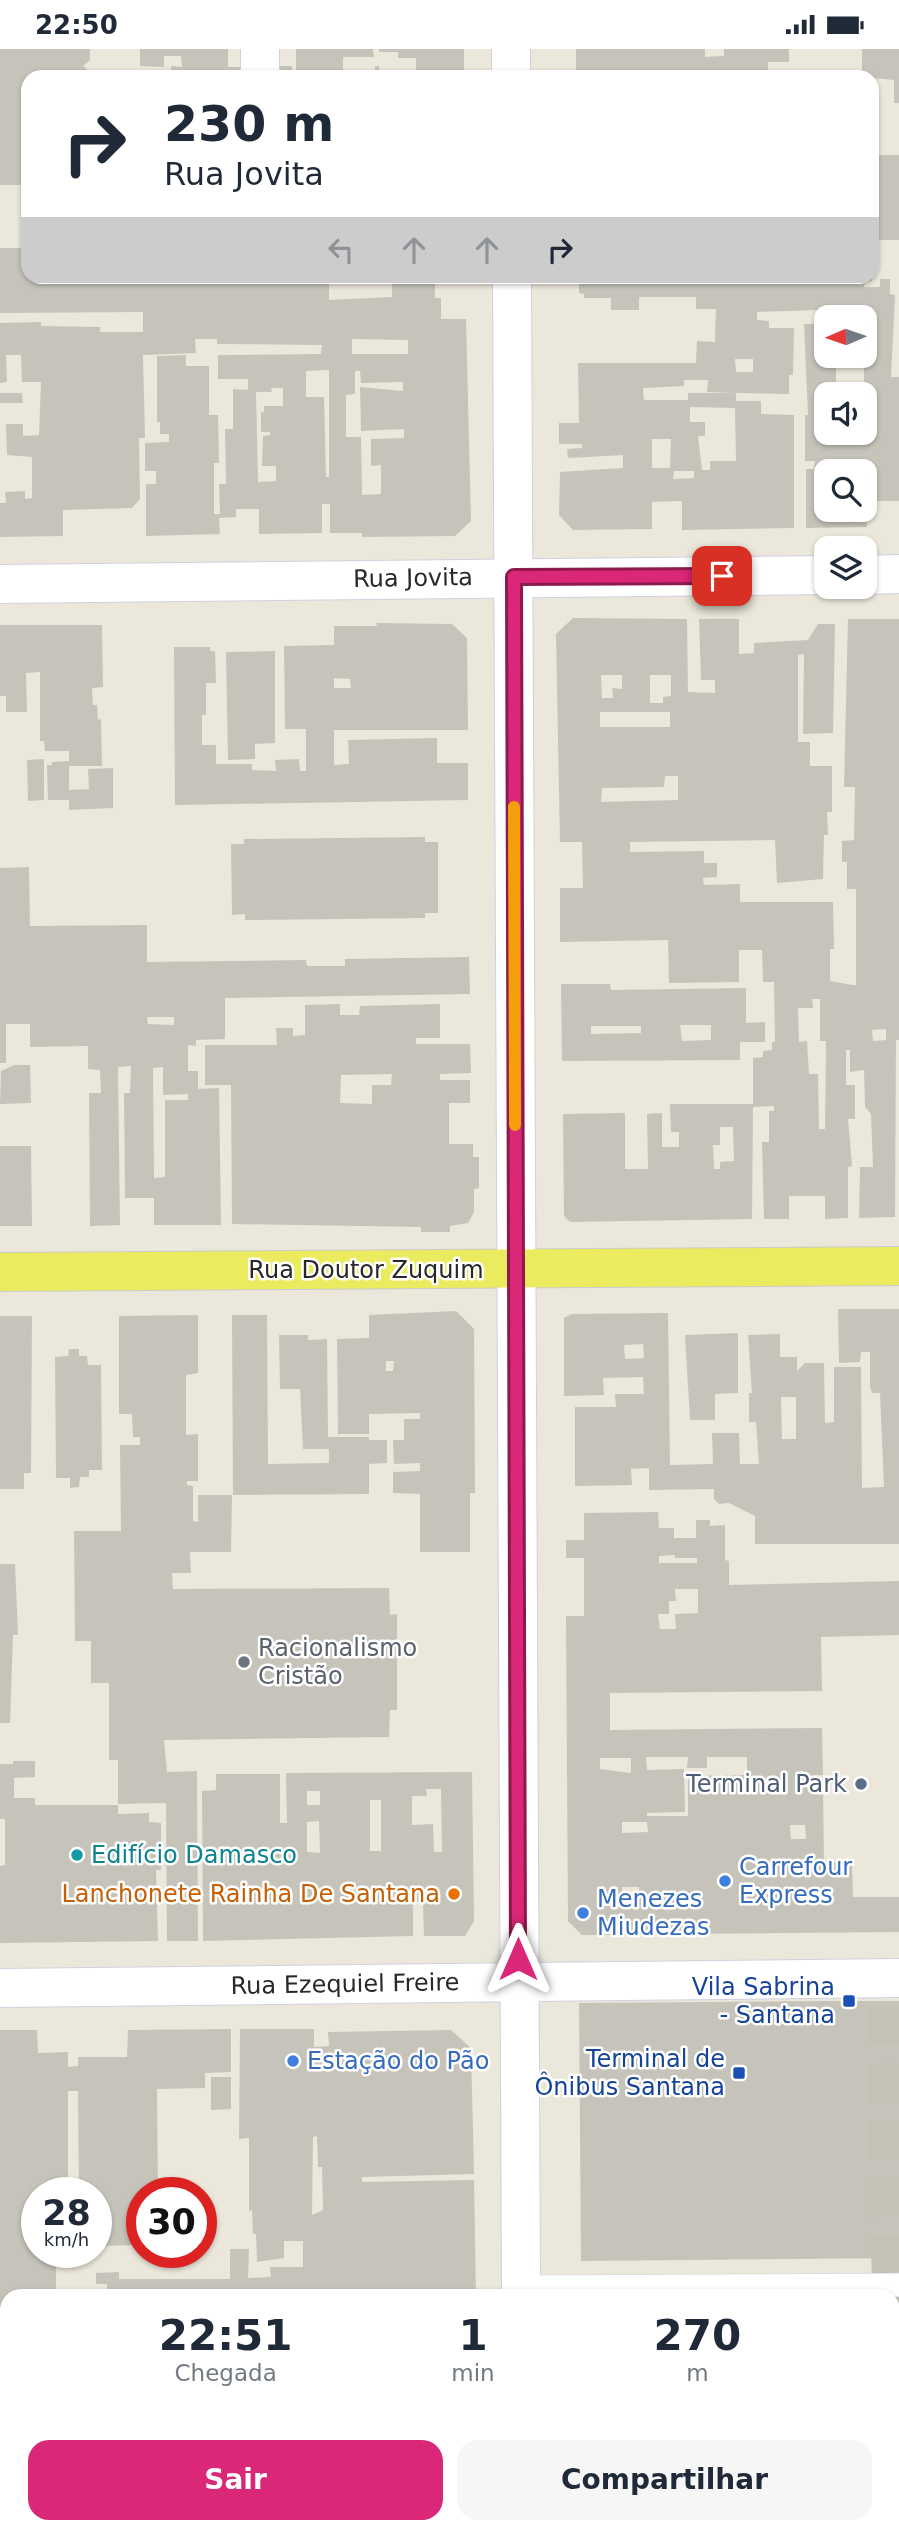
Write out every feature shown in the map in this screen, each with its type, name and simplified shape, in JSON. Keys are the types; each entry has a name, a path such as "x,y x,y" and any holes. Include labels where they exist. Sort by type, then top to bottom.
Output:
{"main road":[{"name":"Rua Doutor Zuquim","path":"0,1272 899,1266"}],"street":[{"path":"511,49 511,70"},
{"path":"512,284 521,2289"},
{"path":"877,575 899,574"},
{"name":"Rua Jovita","path":"0,584 814,575"},
{"name":"Rua Ezequiel Freire","path":"0,1988 899,1978"}],"lane":[{"path":"647,2289 899,2285"}],"building":[{"path":"0,49 90,49 90,60 83,66 88,70 21,70 21,185 0,185"},
{"path":"140,49 228,49 228,67 244,67 244,70 171,70 171,66 182,67 181,56 164,56 164,67 140,66"},
{"path":"296,49 373,49 374,57 343,57 343,70 296,70"},
{"path":"379,49 464,49 464,70 416,70 416,58 398,58 398,52 379,52"},
{"path":"576,49 705,49 705,57 724,56 724,49 789,49 789,62 768,62 768,70 576,70"},
{"path":"862,49 899,49 899,103 894,103 894,80 879,79 879,70 862,70"},
{"path":"278,66 292,66 292,70 278,70"},
{"path":"879,155 899,155 899,240 879,240"},
{"path":"0,248 21,248 21,284 329,284 329,300 392,297 392,284 435,284 435,298 441,298 441,319 466,319 471,521 455,536 362,537 362,533 330,533 330,504 322,504 322,533 259,534 259,509 236,509 236,517 219,518 220,534 146,536 146,484 156,484 156,471 145,471 145,443 169,442 169,434 160,434 160,422 157,422 157,356 186,355 186,366 209,366 209,415 218,415 219,463 214,463 214,514 220,514 219,484 226,484 225,429 233,429 233,389 248,390 248,379 218,379 218,355 321,354 322,345 217,344 217,339 195,339 196,353 143,355 145,438 139,438 140,499 132,508 63,510 63,536 0,537 0,503 6,503 5,492 25,491 25,499 32,498 32,457 7,455 6,424 23,424 23,436 39,435 41,382 22,382 21,355 6,355 7,382 0,383 0,323 41,322 41,326 100,327 100,332 143,332 143,312 0,313","holes":["352,339 408,340 408,354 352,354","329,370 329,477 326,477 324,397 306,397 306,371","355,371 360,371 361,383 403,382 403,391 360,387 361,431 404,429 404,438 371,439 371,466 381,465 381,494 362,495 361,437 346,437 346,395 355,394","271,388 283,388 283,406 264,406 264,412 261,412 261,432 270,432 270,435 263,436 262,466 276,466 276,481 258,482 256,392 272,392"]},
{"path":"880,279 890,279 890,294 895,295 891,377 899,377 899,501 877,501 877,459 805,461 805,415 808,415 804,324 814,324 814,368 836,368 836,382 814,382 814,445 877,445 877,382 864,382 864,368 877,368 877,305 814,305 814,310 757,312 757,320 769,321 769,328 794,328 793,375 789,375 789,394 736,393 736,401 761,401 761,414 794,415 794,528 682,530 682,501 652,502 652,529 573,530 559,515 560,472 623,468 623,455 568,458 567,449 582,448 582,444 559,444 559,423 579,423 578,363 696,363 697,341 715,342 716,309 696,309 696,297 639,297 639,310 611,310 611,298 584,298 584,294 579,293 579,284 865,284 864,287 880,287","holes":["735,359 753,359 753,372 736,372","684,380 708,380 707,392 736,393 688,393 688,400 644,400 643,388 684,386","690,407 735,408 736,461 710,461 710,470 702,470 698,436 705,436 705,422 690,422","652,439 671,439 670,468 652,468","674,471 694,471 694,478 673,479"]},
{"path":"0,393 22,393 23,403 0,403"},
{"path":"806,469 814,469 814,522 867,522 867,527 806,528"},
{"path":"573,618 687,619 688,692 715,693 715,680 701,680 699,619 739,619 739,654 754,653 754,643 808,640 818,624 835,624 833,733 803,734 804,654 798,655 798,742 810,742 810,766 832,766 832,812 827,812 828,835 824,835 823,879 777,883 775,840 630,842 630,852 704,851 704,863 717,863 717,877 703,878 704,885 740,884 740,902 833,902 834,949 830,949 830,981 856,985 856,889 847,889 847,862 842,862 842,841 854,840 855,787 844,787 848,619 899,619 899,1040 896,1040 895,1217 859,1218 860,1167 873,1167 871,1114 865,1107 864,1070 850,1072 850,1050 846,1050 846,1085 855,1085 855,1119 848,1119 852,1166 848,1167 848,1218 825,1219 825,1196 789,1196 789,1219 764,1219 762,1142 769,1142 769,1111 774,1111 774,1106 753,1107 752,1219 570,1222 564,1216 563,1114 625,1113 625,1169 648,1169 647,1114 662,1113 662,1147 679,1147 679,1132 671,1132 670,1104 753,1104 753,1058 763,1057 763,1051 772,1050 772,1042 775,1042 774,982 763,982 762,950 739,950 739,982 669,983 668,940 560,942 560,888 583,888 582,842 560,842 556,634","holes":["601,675 622,675 622,689 612,688 613,698 602,698","650,675 671,675 671,696 663,697 663,703 650,703","600,712 670,712 670,727 600,727","665,776 678,776 678,800 601,802 602,788 664,787","812,999 820,999 820,1041 826,1041 825,1129 819,1129 818,1074 809,1074 807,1041 799,1042 798,1008 813,1008","886,1029 886,1040 873,1041 872,1030","720,1127 733,1127 734,1161 720,1162 720,1169 714,1169 713,1145 720,1145"]},
{"path":"376,623 452,624 467,638 468,730 334,730 334,765 349,764 348,740 437,738 437,763 468,763 468,800 175,805 174,647 210,647 210,651 215,651 216,683 206,683 202,745 216,745 216,764 252,764 252,770 276,771 275,760 299,759 300,771 306,771 306,729 285,729 284,646 334,645 334,626 377,626","holes":["334,678 350,679 351,688 334,688"]},
{"path":"0,625 102,625 103,687 92,688 93,705 97,705 98,720 101,719 102,766 69,766 69,790 89,789 88,769 113,768 113,808 69,810 69,800 48,800 47,765 69,761 69,751 45,751 44,741 40,741 40,672 26,673 27,712 6,712 6,696 0,696"},
{"path":"275,651 275,743 255,744 255,759 228,760 226,652"},
{"path":"44,759 44,800 28,801 27,760"},
{"path":"425,837 425,842 438,842 438,913 425,913 425,918 245,920 245,914 232,915 231,844 244,844 244,839"},
{"path":"29,867 30,926 147,925 147,962 306,960 307,966 345,966 345,959 469,957 470,994 225,998 225,1039 196,1040 196,1046 188,1045 188,1071 198,1071 198,1089 219,1088 221,1225 154,1225 154,1198 125,1198 124,1093 130,1093 131,1066 118,1067 120,1225 90,1226 89,1093 101,1093 100,1070 88,1069 88,1046 30,1047 30,1024 6,1024 6,1063 0,1063 0,868","holes":["147,1017 174,1017 174,1025 148,1024","163,1067 163,1095 188,1094 188,1100 165,1100 165,1177 154,1178 153,1068"]},
{"path":"561,984 610,984 611,990 746,988 746,1023 765,1022 765,1042 740,1042 740,1060 562,1061","holes":["680,1025 711,1025 711,1040 682,1041","591,1026 641,1026 641,1033 591,1034"]},
{"path":"340,1004 340,1015 359,1015 360,1006 440,1004 440,1038 416,1038 416,1044 470,1044 471,1073 440,1074 440,1080 470,1080 470,1103 449,1103 449,1144 473,1144 473,1157 479,1157 479,1188 474,1189 474,1212 468,1223 450,1226 450,1232 421,1232 421,1227 232,1224 231,1085 205,1085 205,1045 277,1045 276,1028 293,1028 293,1036 305,1035 305,1005","holes":["392,1074 391,1085 372,1085 372,1104 340,1103 341,1075"]},
{"path":"14,1065 30,1065 31,1103 0,1104 1,1071"},
{"path":"0,1146 31,1146 32,1226 0,1226"},
{"path":"838,1309 899,1309 899,1544 755,1544 755,1516 729,1503 719,1504 714,1499 714,1489 649,1490 649,1468 631,1469 632,1485 575,1486 575,1407 616,1407 615,1394 644,1394 643,1377 603,1378 604,1395 564,1396 564,1318 572,1314 668,1313 670,1465 713,1464 712,1433 739,1433 740,1464 759,1464 756,1422 749,1422 749,1393 752,1393 748,1335 780,1334 780,1357 797,1357 797,1371 805,1363 824,1363 825,1423 834,1422 834,1367 861,1367 862,1488 884,1487 880,1393 872,1393 870,1387 870,1352 861,1352 860,1362 839,1363","holes":["643,1344 644,1358 625,1359 624,1345","781,1397 796,1397 796,1439 782,1439"]},
{"path":"456,1311 474,1329 475,1493 470,1493 470,1552 420,1552 420,1494 393,1493 393,1472 420,1471 420,1463 394,1464 393,1440 404,1440 404,1419 420,1419 420,1413 369,1414 369,1434 338,1434 337,1339 369,1338 369,1315","holes":["386,1361 394,1361 393,1371 386,1371"]},
{"name":"Racionalismo Cristão","path":"198,1315 198,1373 186,1375 186,1435 198,1434 198,1481 187,1481 187,1485 193,1486 193,1521 198,1522 198,1495 232,1495 231,1552 190,1552 191,1573 172,1573 173,1589 389,1588 390,1615 397,1614 397,1710 390,1710 389,1737 164,1740 167,1772 197,1771 198,1941 167,1941 166,1803 118,1804 118,1760 109,1760 109,1683 91,1683 91,1641 75,1641 74,1531 121,1531 120,1445 140,1445 140,1437 133,1437 132,1414 119,1414 119,1316"},
{"path":"232,1315 267,1315 268,1464 329,1463 329,1449 303,1449 300,1389 280,1389 279,1335 308,1335 308,1340 327,1339 328,1437 387,1440 387,1463 369,1464 369,1494 233,1495"},
{"path":"0,1316 32,1316 31,1473 24,1473 24,1489 0,1489"},
{"path":"738,1333 738,1393 715,1394 715,1420 690,1420 685,1335"},
{"path":"69,1349 79,1349 79,1356 87,1356 88,1365 101,1365 102,1470 89,1470 89,1477 80,1477 79,1487 70,1488 70,1478 56,1478 55,1357 68,1356"},
{"path":"658,1512 659,1528 674,1528 674,1538 696,1538 696,1520 710,1520 710,1526 725,1525 725,1560 729,1561 729,1585 899,1581 899,1635 821,1637 822,1691 610,1693 610,1730 822,1728 823,1775 806,1776 805,1787 823,1787 824,1863 852,1862 853,1897 899,1897 899,1932 582,1935 568,1921 566,1616 584,1616 584,1558 566,1558 566,1540 584,1540 584,1513","holes":["659,1556 697,1558 697,1563 659,1563","675,1589 698,1589 698,1613 675,1614 676,1629 660,1629 658,1614 669,1614 669,1601 676,1601","646,1757 688,1757 687,1768 707,1768 707,1757 747,1757 747,1775 688,1776 688,1816 647,1816 647,1813 685,1812 684,1769 647,1770","600,1758 631,1758 631,1773 600,1769","622,1822 647,1822 648,1832 622,1833","790,1825 805,1825 806,1839 791,1839","622,1887 639,1887 640,1899 622,1899"]},
{"path":"0,1564 15,1564 18,1635 13,1635 10,1723 0,1723"},
{"path":"13,1761 35,1761 35,1777 14,1778 14,1798 35,1798 35,1805 118,1805 118,1814 149,1813 149,1822 161,1823 161,1870 156,1870 158,1941 0,1943 0,1866 5,1865 5,1819 0,1819 0,1764 13,1764"},
{"path":"472,1772 474,1921 465,1936 424,1936 423,1902 413,1902 413,1936 203,1941 202,1791 216,1790 216,1774 280,1774 280,1823 287,1823 286,1773","holes":["426,1789 441,1789 442,1852 434,1852 433,1824 412,1825 412,1796 427,1796","307,1791 320,1791 320,1805 307,1805","370,1800 381,1800 381,1851 370,1851","319,1821 320,1853 307,1852 307,1822"]},
{"name":"Terminal de Ônibus Santana","path":"899,2001 899,2258 581,2261 579,2003"},
{"path":"231,2029 231,2072 205,2073 205,2088 157,2089 158,2177 126,2177 126,2245 112,2246 112,2177 79,2177 78,2091 68,2091 68,2177 21,2177 21,2268 56,2268 56,2289 0,2289 0,2030 37,2030 38,2053 68,2052 68,2067 78,2066 78,2057 127,2057 128,2030"},
{"path":"240,2029 314,2029 314,2047 329,2046 328,2032 451,2030 471,2048 474,2174 362,2177 362,2182 474,2180 476,2289 107,2289 107,2284 96,2284 96,2273 119,2272 119,2279 230,2279 230,2249 249,2249 248,2278 271,2277 270,2267 303,2267 303,2241 284,2241 284,2258 257,2262 256,2234 253,2234 252,2210 249,2211 249,2138 239,2139","holes":["317,2136 318,2167 322,2167 323,2210 312,2215 313,2137"]},
{"path":"211,2077 231,2077 231,2109 211,2110"}],"tunnel":[{"path":"886,2007 891,2289"}],"slow traffic":[{"path":"514,807 515,1125"}],"place":[{"name":"Racionalismo Cristão","path":"244,1662"},
{"name":"Terminal Park","path":"861,1784"},
{"name":"Edifício Damasco","path":"77,1855"},
{"name":"Carrefour Express","path":"725,1881"},
{"name":"Lanchonete Rainha De Santana","path":"454,1894"},
{"name":"Menezes Miudezas","path":"583,1913"},
{"name":"Vila Sabrina - Santana","path":"849,2001"},
{"name":"Estação do Pão","path":"293,2061"},
{"name":"Terminal de Ônibus Santana","path":"739,2073"}],"route":[{"path":"518,1959 514,577 722,576"}]}
